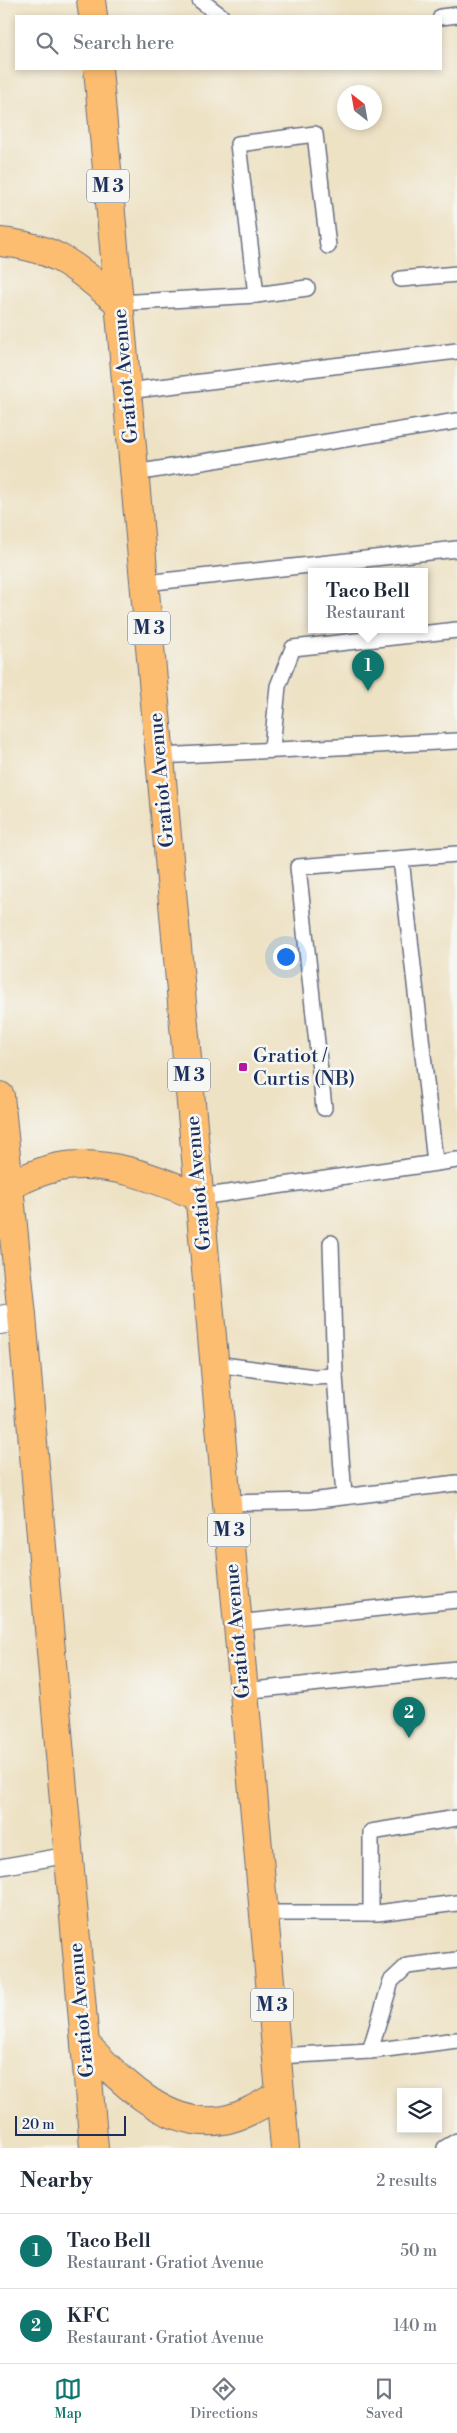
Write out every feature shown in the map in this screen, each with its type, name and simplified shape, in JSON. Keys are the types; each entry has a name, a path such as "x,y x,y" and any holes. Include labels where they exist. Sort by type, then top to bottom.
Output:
{"main road":[{"path":"91,0 93,15"},
{"name":"Gratiot Avenue","path":"98,70 285,2148"},
{"path":"0,242 25,244 54,254 82,272 119,303"},
{"name":"Gratiot Avenue","path":"0,1096 11,1318 68,1855 94,2148"},
{"path":"5,1187 58,1167 84,1164 116,1168 154,1178 200,1197"},
{"path":"85,2044 128,2087 154,2105 199,2120 224,2120 250,2110 280,2094"}],"lane":[{"path":"200,0 220,15"},
{"path":"442,17 457,15"},
{"path":"256,295 238,144 315,134 328,246"},
{"path":"401,279 457,274"},
{"path":"119,303 256,295 307,288"},
{"path":"128,391 457,351"},
{"path":"135,473 457,421"},
{"path":"145,583 457,549"},
{"path":"272,748 278,686 293,648 457,630"},
{"path":"160,756 272,748 457,741"},
{"path":"324,1108 298,867 457,854"},
{"path":"400,859 435,1162"},
{"path":"200,1197 457,1160"},
{"path":"331,1242 335,1376 344,1496"},
{"path":"215,1364 314,1377 335,1376"},
{"path":"226,1503 310,1501 457,1483"},
{"path":"237,1623 457,1600"},
{"path":"243,1690 457,1669"},
{"path":"371,1913 371,1832 457,1818"},
{"path":"0,1867 68,1855"},
{"path":"265,1913 371,1913 457,1903"},
{"path":"370,2051 391,1981 407,1966 457,1960"},
{"path":"277,2056 370,2051 457,2040"},
{"path":"445,2148 457,2141"}],"place":[{"name":"Taco Bell","path":"368,691"},
{"name":"Gratiot / Curtis (NB)","path":"243,1067"},
{"name":"KFC","path":"409,1738"}]}
